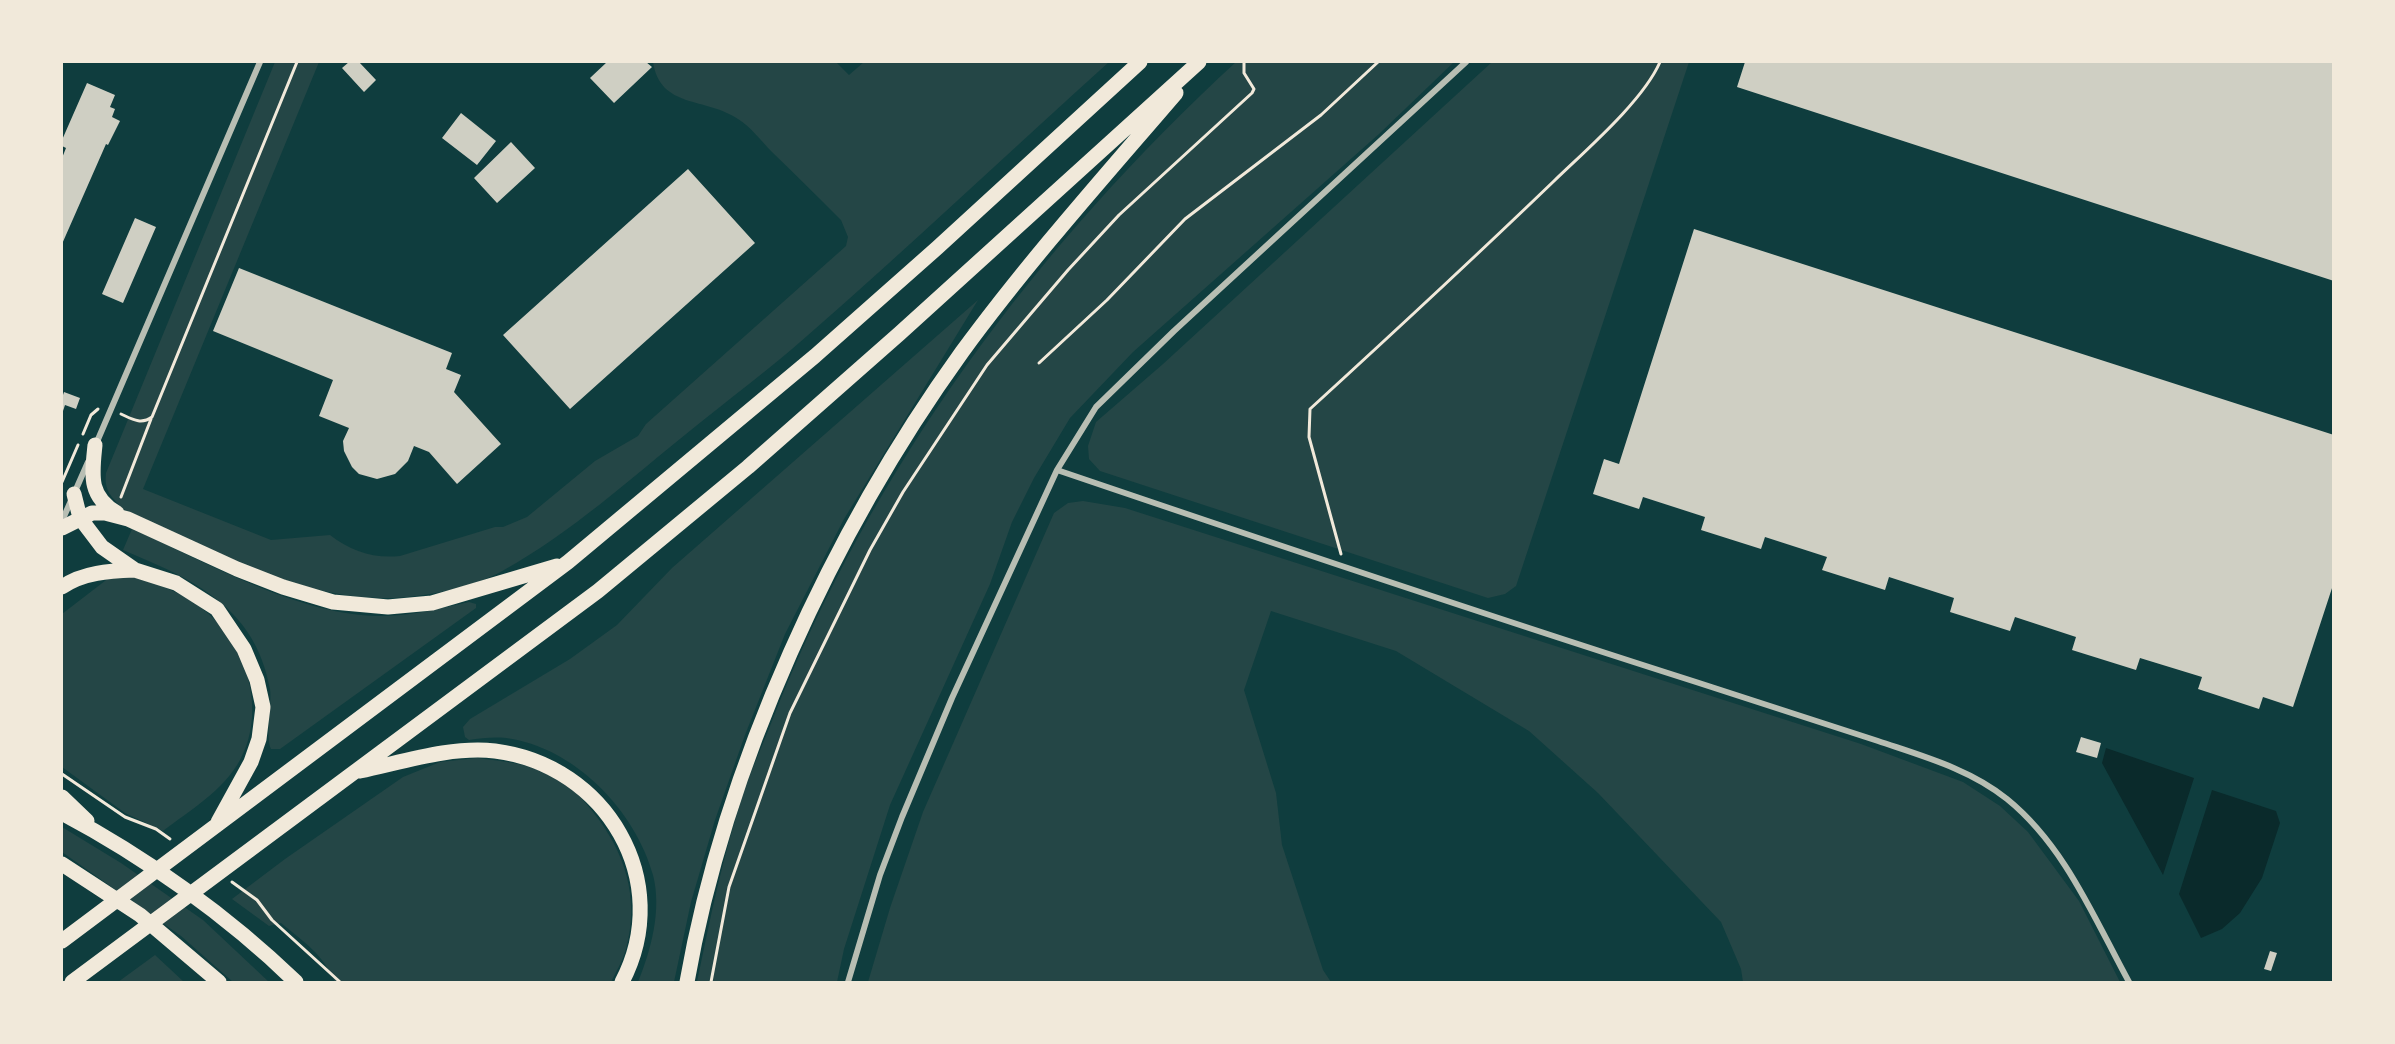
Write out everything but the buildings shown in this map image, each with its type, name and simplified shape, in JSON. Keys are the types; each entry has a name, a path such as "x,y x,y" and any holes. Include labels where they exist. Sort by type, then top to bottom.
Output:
{"highway":[{"path":"62,941 568,562 832,340 937,248 1140,62"},
{"path":"72,982 598,591 748,467 1202,62"},
{"path":"687,982 699,916 741,779 798,638 854,526 910,431 962,353 1077,209 1202,62"},
{"path":"95,445 92,477 96,493 104,505 121,516 237,569 333,602 388,608 432,603 568,562"},
{"path":"74,494 80,518 102,547 135,570 176,583 217,609 244,649 257,680 263,706 259,740 251,762 215,827"},
{"path":"62,528 92,513 121,516"},
{"path":"62,587 85,575 135,570"},
{"path":"354,772 447,753 483,750 516,755 536,761 570,777 586,790 617,828 628,849 635,872 639,894 638,936 632,959 622,982"},
{"path":"62,797 100,834"},
{"path":"62,813 100,834 177,883 296,982"},
{"path":"62,864 140,915 219,982"}],"street":[{"path":"62,521 260,62"},
{"path":"848,982 867,914 902,817 952,698 1057,470 1096,407 1118,384 1466,62"},
{"path":"1057,470 1345,568 1926,757 1975,777 2006,798 2033,823 2060,855 2129,982"}],"path":[{"path":"121,516 152,417 297,62"},
{"path":"711,982 729,887 790,713 845,600 903,492 987,365 1068,270 1119,215 1252,93 1254,89 1244,74 1244,62"},
{"path":"1039,363 1107,300 1185,219 1321,115 1378,62"},
{"path":"1345,568 1310,437 1310,409 1462,270 1589,147 1636,97 1660,62"},
{"path":"111,410 139,422 145,422 152,417"}],"shaded area":[{"path":"275,62 319,62 143,489 271,540 330,535 363,553 390,557 495,527 503,527 527,517 595,461 638,436 646,424 846,246 848,237 841,220 752,130 725,112 675,95 665,88 657,77 653,62 836,62 849,75 864,62 1109,62 793,348 577,522 504,570 477,582 412,597 382,598 314,589 249,567 123,509 112,497 106,484 106,473"},
{"path":"1236,62 1454,62 1379,134 1133,352 1070,418 1034,478 1012,522 990,584 890,805 844,949 837,982 697,982 723,863 747,783 812,627 859,537 910,449 966,365 1028,284 1093,207 1163,133"},
{"path":"1492,62 1689,62 1516,586 1505,594 1488,598 1100,471 1089,459 1088,446 1096,422 1163,364"},
{"path":"978,300 844,519 785,634 745,735 715,820 691,902 674,982 638,982 654,930 655,888 644,851 617,805 578,768 555,754 531,744 506,738 469,740 465,737 463,727 470,719 570,659 617,625 672,568"},
{"path":"1083,501 1125,508 1861,744 1963,782 2000,806 2028,832 2079,901 2120,982 1743,982 1741,969 1721,922 1598,793 1529,731 1396,651 1271,611 1244,690 1276,793 1282,845 1323,970 1331,982 868,982 890,908 923,812 1054,513 1068,503"},
{"path":"132,529 256,586 322,608 355,614 387,616 418,613 469,602 476,604 476,608 280,749 271,749 269,743 270,689 262,660 250,636 235,616 217,599 173,572 123,550"},
{"path":"129,575 163,586 194,603 213,618 226,632 236,649 250,685 252,724 248,742 240,760 225,781 195,808 163,831 125,813 62,767 62,614 110,577"},
{"path":"2106,748 2194,778 2163,875 2102,763"},
{"path":"477,758 525,766 553,775 575,791 614,843 627,876 631,912 626,949 611,982 335,982 318,956 281,923 269,926 232,899 403,777 440,762"},
{"path":"2212,790 2276,811 2280,823 2262,878 2240,913 2222,929 2201,938 2179,894"},
{"path":"62,827 121,863 203,920 269,982 233,982 181,936 62,852"},
{"path":"155,955 184,982 118,982"}]}
